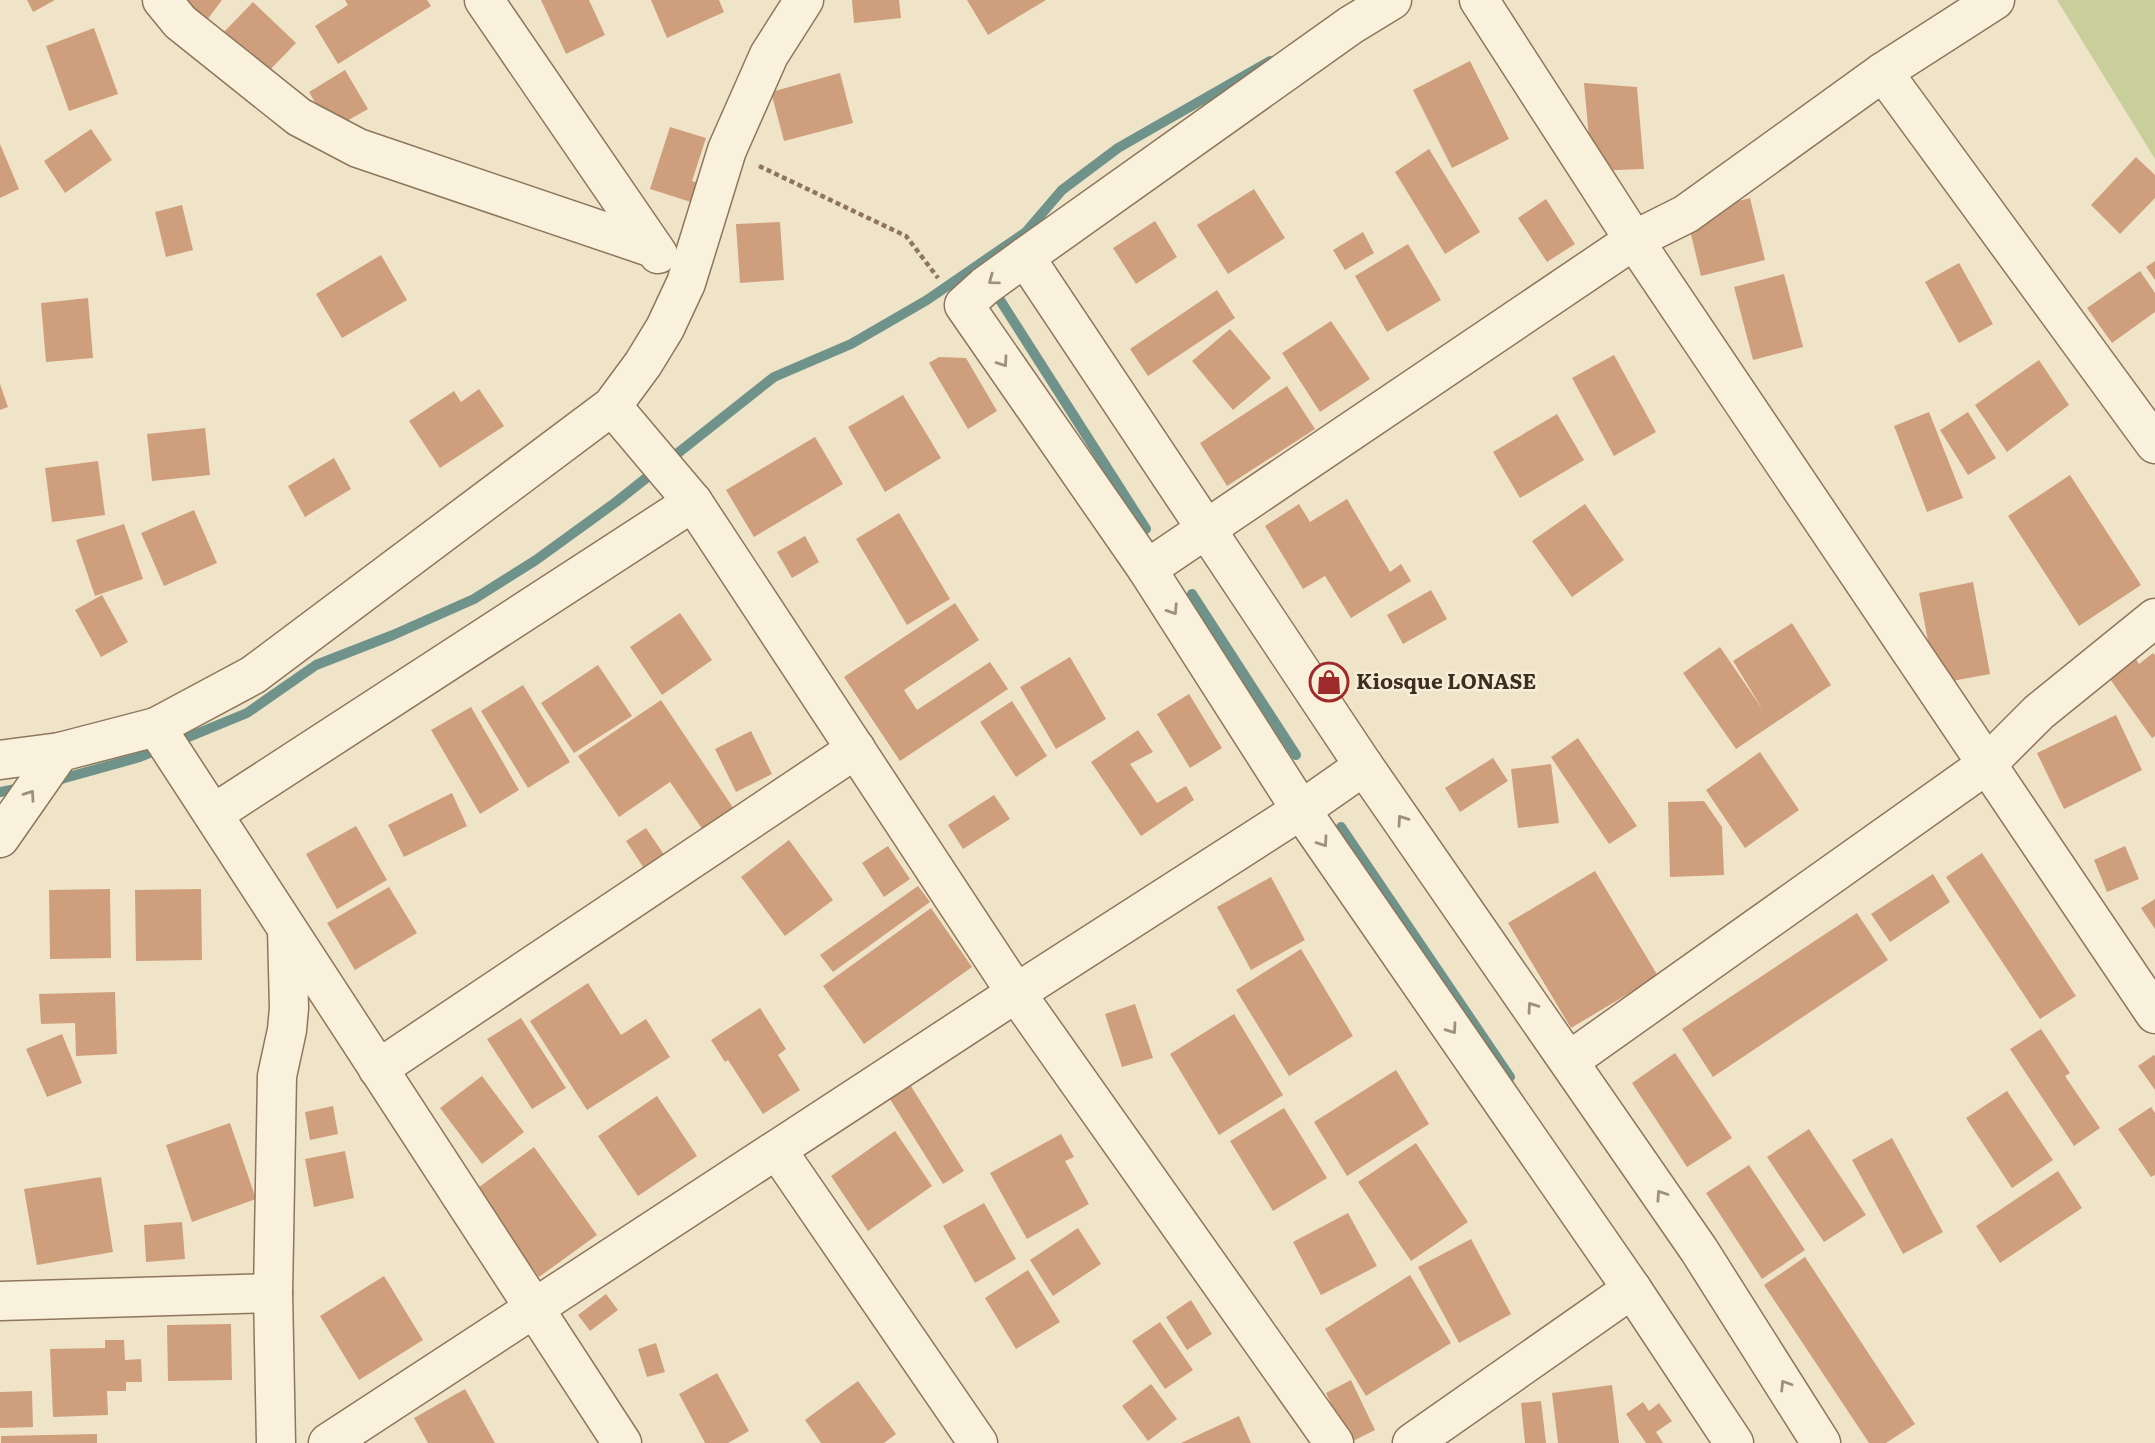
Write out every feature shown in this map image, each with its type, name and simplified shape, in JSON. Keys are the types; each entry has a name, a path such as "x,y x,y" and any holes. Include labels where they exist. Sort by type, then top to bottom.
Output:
{"street":[{"path":"162,0 180,22 299,117 358,148 653,248"},
{"path":"484,0 653,248 686,283"},
{"path":"0,760 60,752 156,727 253,675 612,405 643,365 660,337 686,283 727,150 769,55 804,0"},
{"path":"1392,0 1351,25 1025,257 985,286 964,306 1147,569 1301,810 1632,1289 1734,1443"},
{"path":"1479,0 1634,240 2155,1014"},
{"path":"1147,569 1634,240 1686,214 1883,72 1995,0"},
{"path":"1883,72 2155,444"},
{"path":"1025,257 1364,766 1699,1251 1821,1443"},
{"path":"612,405 694,502 1016,993 1334,1443"},
{"path":"213,814 694,502"},
{"path":"1569,1061 1986,765 2039,712 2155,618"},
{"path":"156,727 622,1443"},
{"path":"378,1069 856,749"},
{"path":"0,838 60,752"},
{"path":"328,1443 1301,810 1364,766"},
{"path":"276,1443 273,1293 278,1076 289,1008 288,929"},
{"path":"776,1150 978,1443"},
{"path":"1412,1443 1632,1289"},
{"path":"0,1301 273,1293"}],"path":[{"path":"727,150 906,236 929,265"}],"green space":[{"path":"2057,0 2155,0 2155,159"}],"building":[{"path":"27,0 55,0 33,12"},
{"path":"173,0 222,0 204,24"},
{"path":"345,0 427,0 431,6 338,64 315,26 348,5"},
{"path":"541,0 589,0 605,35 566,54"},
{"path":"651,0 719,0 724,12 667,38"},
{"path":"852,0 899,0 901,18 854,23"},
{"path":"967,0 1046,0 988,35"},
{"path":"253,2 296,43 265,75 223,33"},
{"path":"94,28 118,94 69,111 46,46"},
{"path":"1470,61 1509,139 1452,168 1413,90"},
{"path":"345,70 368,109 331,130 309,92"},
{"path":"840,73 853,123 784,141 771,92"},
{"path":"1584,83 1637,87 1644,169 1592,171"},
{"path":"670,127 706,138 692,181 699,183 694,203 650,189"},
{"path":"91,129 112,160 65,193 44,161"},
{"path":"0,144 19,189 0,198"},
{"path":"1429,149 1480,232 1445,254 1395,172"},
{"path":"2136,157 2155,175 2155,198 2120,234 2091,205"},
{"path":"1254,189 1285,238 1228,274 1197,225"},
{"path":"1750,198 1765,260 1701,276 1686,214"},
{"path":"1546,199 1575,244 1547,262 1518,218"},
{"path":"182,205 193,250 166,257 155,212"},
{"path":"1155,221 1177,257 1136,284 1113,248"},
{"path":"780,222 784,280 740,283 736,224"},
{"path":"1363,232 1374,253 1345,270 1333,250"},
{"path":"1408,244 1441,300 1387,332 1355,276"},
{"path":"381,255 407,300 342,338 316,294"},
{"path":"2155,261 2155,280 2146,267"},
{"path":"1959,263 1993,324 1959,343 1925,282"},
{"path":"2140,271 2155,293 2155,312 2112,343 2087,308"},
{"path":"1784,274 1803,347 1753,360 1734,287"},
{"path":"1217,290 1235,318 1148,376 1130,349"},
{"path":"88,298 93,358 46,362 41,303"},
{"path":"1331,321 1370,379 1320,412 1282,353"},
{"path":"1230,329 1271,378 1233,410 1192,361"},
{"path":"1614,355 1656,432 1614,456 1572,378"},
{"path":"939,357 966,358 997,411 968,429 929,363"},
{"path":"2039,360 2069,405 2007,452 1975,405"},
{"path":"0,384 8,407 0,410"},
{"path":"1287,386 1315,429 1227,486 1200,443"},
{"path":"479,389 504,426 440,468 409,421 454,391 461,402"},
{"path":"903,395 941,458 885,492 848,427"},
{"path":"1929,412 1963,498 1927,512 1894,426"},
{"path":"1968,412 1996,458 1968,475 1940,430"},
{"path":"1557,414 1584,460 1520,498 1493,452"},
{"path":"205,428 210,475 152,481 147,434"},
{"path":"815,437 843,484 754,537 726,490"},
{"path":"334,458 351,489 305,517 288,486"},
{"path":"98,461 105,515 52,522 45,468"},
{"path":"2070,475 2141,585 2079,626 2008,516"},
{"path":"1347,499 1390,572 1401,564 1411,581 1351,618 1325,576 1303,589 1265,526 1299,504 1310,522"},
{"path":"1585,504 1624,560 1572,597 1532,541"},
{"path":"194,510 217,563 164,586 141,533"},
{"path":"899,513 950,599 907,625 856,539"},
{"path":"124,524 143,579 95,596 76,540"},
{"path":"805,536 819,562 792,578 777,552"},
{"path":"1973,582 1990,674 1936,684 1919,593"},
{"path":"1431,590 1447,619 1403,644 1387,615"},
{"path":"102,595 128,642 101,657 75,610"},
{"path":"955,603 979,640 904,690 917,710 990,662 1008,689 900,761 844,677"},
{"path":"680,613 712,660 662,695 630,647"},
{"path":"1792,623 1831,685 1736,749 1683,673 1720,647 1763,710 1733,661"},
{"path":"2132,653 2139,664 2153,653 2155,655 2155,736 2152,738 2105,672"},
{"path":"1070,657 1106,719 1056,749 1020,687"},
{"path":"598,665 632,716 574,753 541,703"},
{"path":"523,685 570,762 528,788 481,711"},
{"path":"1189,694 1222,748 1190,768 1157,714"},
{"path":"661,700 738,815 707,836 670,782 619,817 578,756"},
{"path":"1012,701 1047,756 1016,777 980,722"},
{"path":"471,707 519,790 480,814 431,730"},
{"path":"2116,715 2142,770 2064,809 2037,753"},
{"path":"1138,730 1153,752 1130,764 1157,803 1186,786 1194,800 1141,836 1091,762"},
{"path":"751,731 772,774 736,792 715,749"},
{"path":"1578,738 1637,826 1609,844 1551,757"},
{"path":"1760,752 1799,810 1745,848 1706,790"},
{"path":"1493,758 1508,781 1460,812 1445,788"},
{"path":"1551,764 1559,823 1518,828 1511,769"},
{"path":"452,793 467,826 404,857 388,825"},
{"path":"994,795 1010,819 963,849 948,825"},
{"path":"1704,801 1722,827 1724,875 1670,877 1668,802"},
{"path":"356,826 387,880 337,909 306,854"},
{"path":"646,828 667,859 647,873 626,841"},
{"path":"789,840 833,900 785,936 741,877"},
{"path":"888,846 910,879 884,897 862,863"},
{"path":"2125,846 2139,879 2107,892 2094,860"},
{"path":"1982,853 2076,996 2040,1019 1946,877"},
{"path":"1595,871 1658,976 1571,1028 1508,923"},
{"path":"1933,874 1950,902 1890,942 1871,914"},
{"path":"1271,877 1305,940 1251,970 1217,907"},
{"path":"918,886 930,902 833,972 820,955"},
{"path":"389,887 417,933 355,970 327,923"},
{"path":"110,889 111,958 50,959 49,890"},
{"path":"201,889 202,960 136,961 135,890"},
{"path":"2155,899 2155,929 2141,908"},
{"path":"931,908 972,967 864,1044 823,986"},
{"path":"1857,913 1888,960 1713,1077 1682,1029"},
{"path":"1301,949 1353,1036 1289,1076 1236,990"},
{"path":"588,983 621,1035 646,1019 670,1057 587,1110 530,1021"},
{"path":"115,992 117,1054 76,1056 75,1023 41,1024 39,994"},
{"path":"1135,1004 1153,1058 1122,1067 1105,1014"},
{"path":"760,1008 786,1049 778,1055 800,1090 763,1114 728,1060 725,1062 711,1040"},
{"path":"1234,1014 1283,1095 1219,1135 1170,1054"},
{"path":"521,1018 566,1088 532,1109 487,1039"},
{"path":"2041,1029 2070,1073 2065,1076 2100,1128 2074,1146 2010,1049"},
{"path":"62,1034 82,1083 47,1097 26,1049"},
{"path":"1675,1053 1732,1138 1687,1167 1632,1083"},
{"path":"2155,1056 2155,1090 2138,1066"},
{"path":"1396,1070 1429,1124 1347,1176 1314,1122"},
{"path":"482,1076 524,1132 482,1164 440,1108"},
{"path":"909,1083 964,1171 943,1184 888,1096"},
{"path":"2007,1091 2053,1160 2012,1188 1966,1118"},
{"path":"657,1096 697,1156 638,1196 598,1136"},
{"path":"333,1106 338,1134 310,1140 305,1112"},
{"path":"2151,1107 2155,1113 2155,1175 2151,1177 2118,1129"},
{"path":"1284,1108 1327,1178 1273,1211 1230,1141"},
{"path":"230,1123 256,1199 192,1222 166,1145"},
{"path":"1809,1129 1866,1215 1824,1242 1767,1157"},
{"path":"895,1131 932,1186 868,1231 831,1176"},
{"path":"1061,1134 1074,1157 1065,1161 1089,1204 1027,1239 990,1173"},
{"path":"1892,1138 1943,1232 1903,1254 1852,1160"},
{"path":"1416,1143 1468,1222 1411,1261 1358,1182"},
{"path":"534,1147 597,1235 539,1277 475,1190"},
{"path":"345,1151 354,1198 314,1207 305,1159"},
{"path":"1749,1165 1805,1250 1762,1279 1706,1193"},
{"path":"2058,1171 2082,1208 2000,1263 1976,1226"},
{"path":"101,1177 113,1252 37,1265 24,1189"},
{"path":"984,1203 1016,1259 975,1283 943,1226"},
{"path":"1348,1213 1377,1266 1321,1295 1293,1242"},
{"path":"182,1222 185,1259 146,1262 144,1225"},
{"path":"1078,1228 1101,1264 1053,1296 1030,1260"},
{"path":"1471,1239 1511,1314 1459,1343 1418,1267"},
{"path":"1805,1257 1915,1424 1886,1443 1869,1443 1764,1285"},
{"path":"1028,1270 1060,1322 1016,1349 985,1298"},
{"path":"1410,1275 1451,1343 1366,1396 1325,1329"},
{"path":"384,1276 423,1340 359,1380 320,1316"},
{"path":"606,1294 618,1310 590,1331 578,1315"},
{"path":"1191,1300 1212,1334 1187,1350 1166,1317"},
{"path":"1160,1322 1193,1370 1165,1389 1132,1341"},
{"path":"231,1324 232,1380 168,1381 167,1325"},
{"path":"105,1340 124,1340 125,1360 141,1359 142,1382 126,1382 126,1391 107,1391 108,1415 53,1417 50,1349 105,1348"},
{"path":"656,1343 665,1372 647,1377 638,1349"},
{"path":"717,1373 749,1431 728,1443 705,1443 679,1394"},
{"path":"1351,1380 1375,1430 1349,1443 1326,1393"},
{"path":"858,1381 896,1434 884,1443 821,1443 805,1420"},
{"path":"1151,1384 1177,1419 1148,1441 1122,1406"},
{"path":"1612,1385 1619,1443 1558,1443 1552,1393"},
{"path":"465,1389 495,1443 428,1443 414,1418"},
{"path":"32,1391 33,1427 0,1428 0,1392"},
{"path":"1541,1401 1546,1443 1525,1443 1521,1403"},
{"path":"1643,1402 1649,1411 1659,1403 1672,1421 1656,1432 1663,1443 1646,1443 1626,1414"},
{"path":"1239,1416 1251,1443 1181,1443"},
{"path":"97,1434 97,1443 1,1443 1,1436"}],"waterway":[{"path":"54,781 140,757 247,713 316,665 474,599 536,560 616,502 774,377 851,344 927,300 1026,232 1062,190 1118,148 1270,61"},
{"path":"993,289 1146,529"},
{"path":"1192,594 1296,755"},
{"path":"0,792 21,788"},
{"path":"1341,827 1510,1077"}],"place":[{"name":"Kiosque LONASE","path":"1329,682"}]}
